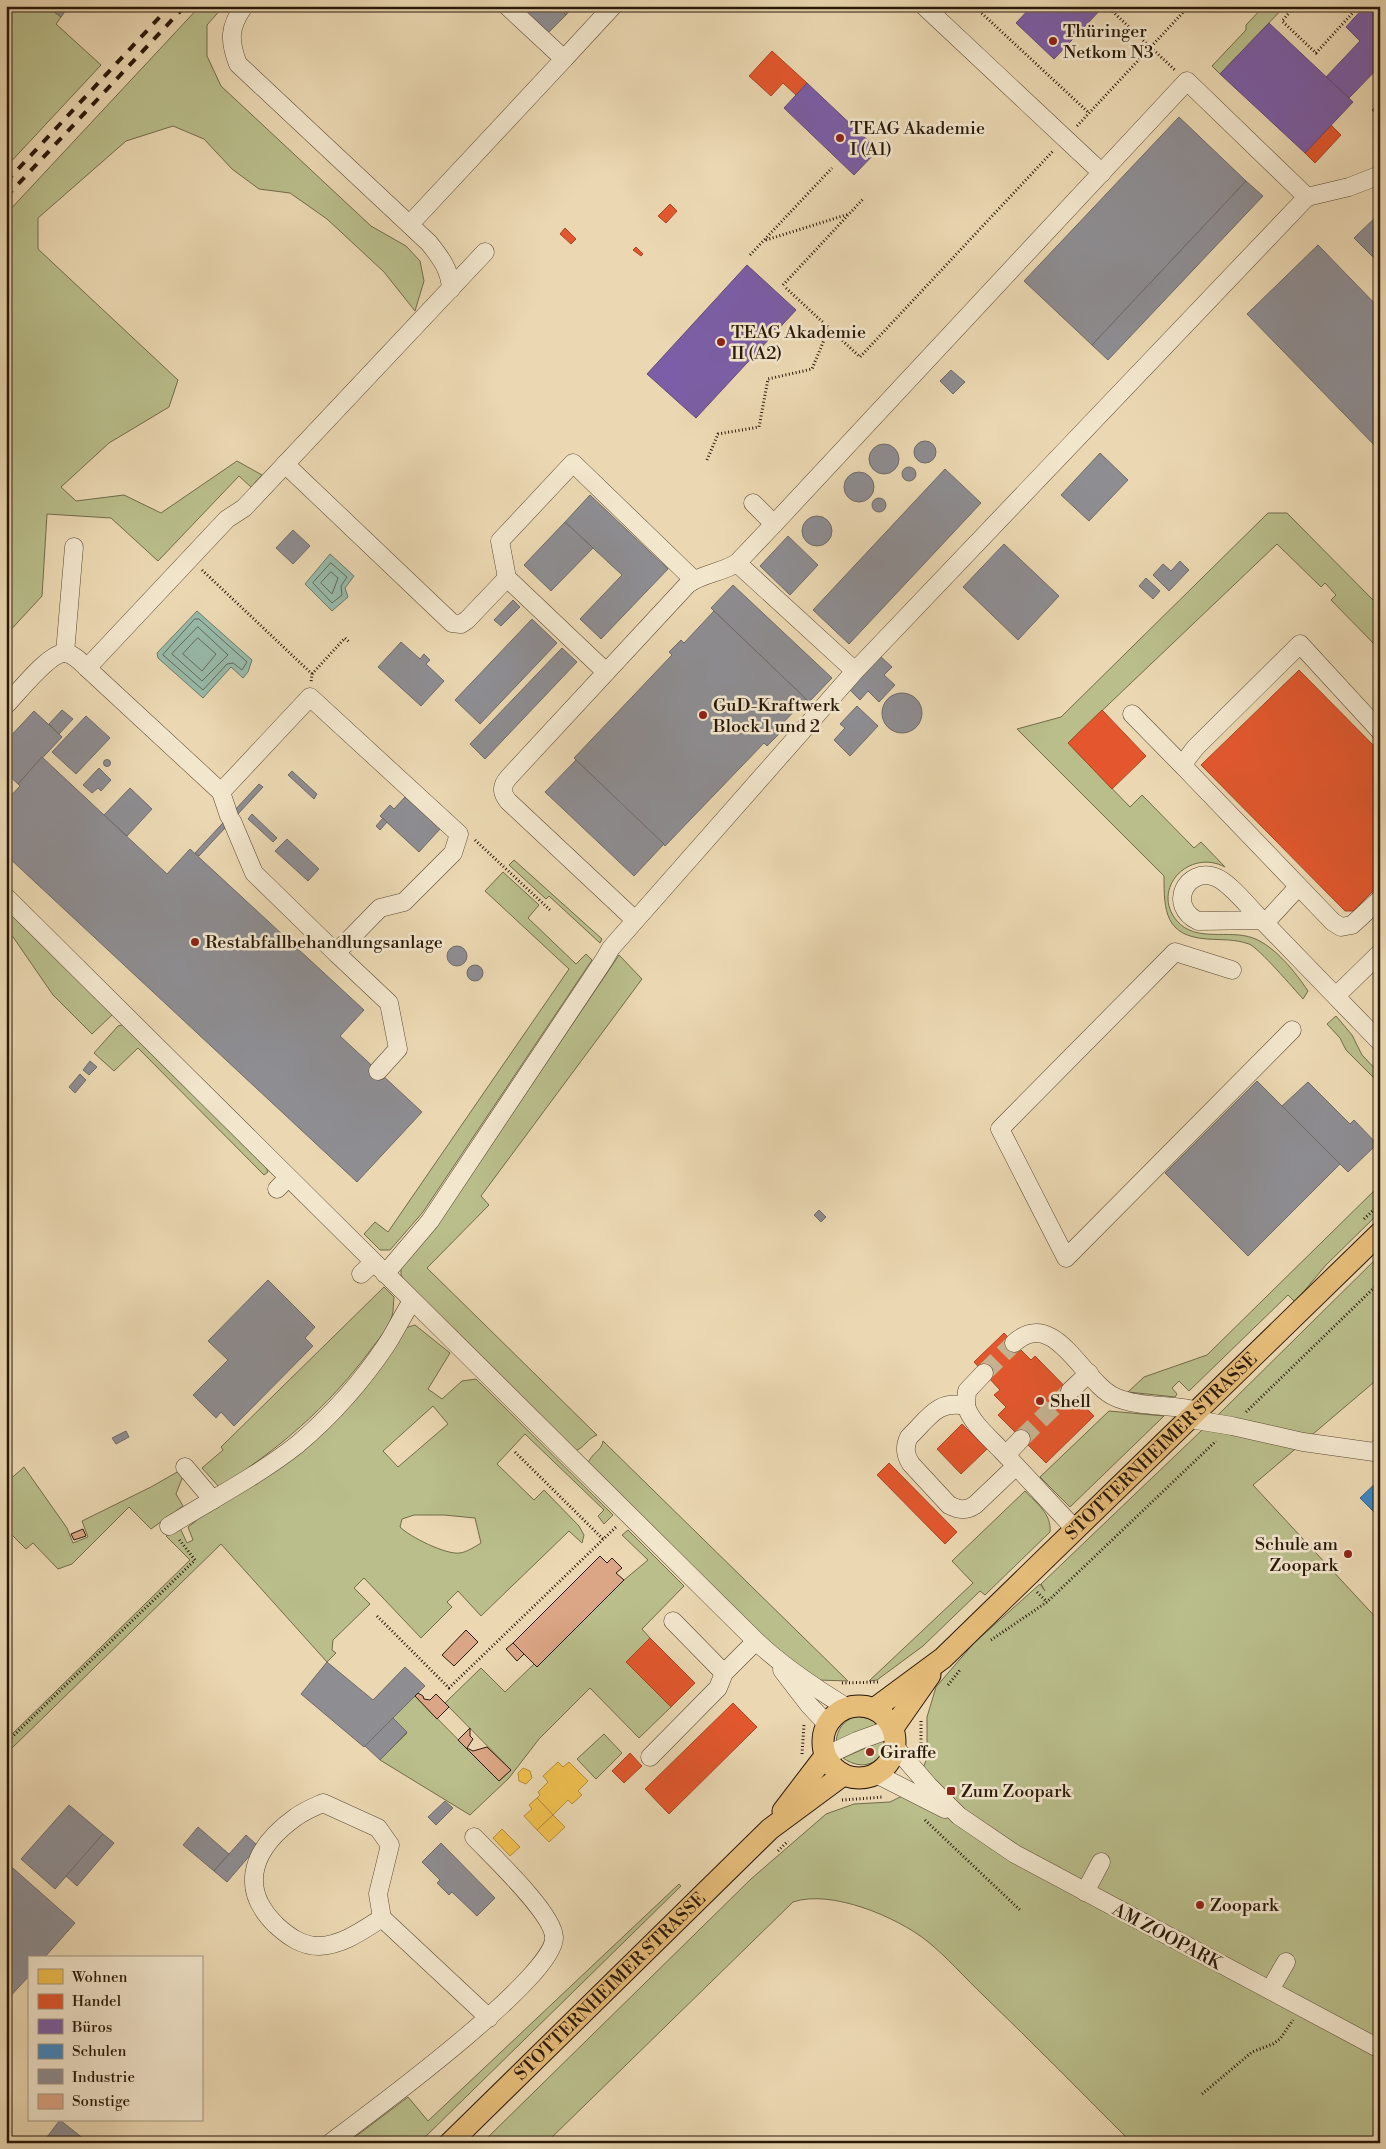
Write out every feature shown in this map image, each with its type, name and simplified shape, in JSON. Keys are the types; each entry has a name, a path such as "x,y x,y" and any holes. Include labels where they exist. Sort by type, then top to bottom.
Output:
{"main road":[{"name":"STOTTERNHEIMER STRASSE","path":"943,1658 1380,1233"},
{"path":"874,1708 943,1658"},
{"path":"894,1737 882,1713 874,1708 865,1706 846,1707 839,1711 827,1724 823,1734 822,1745 825,1756 836,1770 843,1775 860,1778 876,1774 885,1768 892,1758 894,1737 943,1658"},
{"path":"770,1829 825,1756"},
{"path":"770,1829 843,1775"},
{"name":"STOTTERNHEIMER STRASSE","path":"450,2143 770,1829"}],"street":[{"path":"244,6 237,16 232,31 231,46 238,64 410,224 444,261 450,277 451,289"},
{"path":"507,6 564,59"},
{"path":"410,224 613,6"},
{"path":"924,6 1102,173"},
{"path":"635,920 508,801 502,791 505,781 606,672 694,580 707,573 727,569 737,564 1187,81 1308,197"},
{"path":"373,1270 430,1221 611,948 855,671 1308,197 1349,187 1380,175"},
{"path":"87,668 105,648 103,635 208,523 227,519 244,508 485,252"},
{"path":"606,672 507,578 500,541 573,463 694,580"},
{"path":"285,464 452,623 461,624 467,620 507,578"},
{"path":"753,504 774,524"},
{"path":"65,653 74,548"},
{"path":"737,564 855,671"},
{"path":"1185,768 1186,760 1195,748 1300,644 1380,731"},
{"path":"6,705 52,658 65,653 74,656 220,792 254,873 389,1003 398,1049 378,1071"},
{"path":"220,792 310,697 459,834 453,853 404,902 380,908 336,953"},
{"path":"1132,714 1333,922 1341,927 1352,924 1380,899"},
{"path":"1298,887 1263,921 1380,1042"},
{"path":"6,897 283,1183 373,1270 412,1301 769,1654 809,1706 827,1724"},
{"path":"1232,970 1175,952 1000,1130 1066,1258 1292,1030"},
{"path":"1336,996 1380,953"},
{"path":"169,1526 213,1500 298,1444 350,1391 376,1358 412,1301"},
{"path":"1014,1343 1030,1332 1040,1332 1059,1343 1109,1393 1123,1400 1194,1415 1232,1426 1303,1442 1374,1452 1380,1446"},
{"path":"984,1372 967,1391 966,1406 973,1419 1076,1530"},
{"path":"1070,1392 1089,1373"},
{"path":"966,1406 954,1403 944,1405 909,1437 906,1450 911,1464 950,1505 963,1510 975,1505 1011,1460 1022,1439"},
{"path":"185,1467 213,1500"},
{"path":"673,1621 724,1673"},
{"path":"650,1757 718,1688 724,1673 756,1641"},
{"path":"769,1654 822,1693 846,1707"},
{"path":"825,1756 857,1740 894,1737"},
{"name":"AM ZOOPARK","path":"894,1737 928,1785 959,1816"},
{"name":"AM ZOOPARK","path":"876,1774 959,1816 1015,1854 1380,2049"},
{"path":"382,1918 346,1940 322,1946 305,1946 284,1933 269,1918 258,1900 253,1882 256,1865 266,1845 281,1828 298,1816 323,1803 378,1828 390,1845 378,1894 382,1918 488,2018"},
{"path":"330,2143 402,2089 488,2018 544,1961 552,1949 554,1937 551,1924 532,1898 474,1837"},
{"path":"1085,1892 1102,1862"},
{"path":"1270,1990 1286,1962"}],"path":[{"path":"974,6 1089,113"},
{"path":"1114,6 1110,10 1187,81"},
{"path":"1075,128 1189,6"},
{"path":"1295,6 1282,21 1316,53 1359,6"},
{"path":"786,288 860,357 1055,149"},
{"path":"750,256 832,168"},
{"path":"783,285 864,198"},
{"path":"764,241 849,214"},
{"path":"707,460 718,434 759,427 768,379 812,369 829,328"},
{"path":"208,563 202,570 312,674"},
{"path":"310,697 312,674 345,638 349,642"},
{"path":"459,834 470,836 550,910"},
{"path":"986,1644 1047,1602 1380,1282"},
{"path":"515,1452 603,1539"},
{"path":"377,1616 449,1688 621,1522"},
{"path":"6,1740 8,1741 195,1560 169,1526"},
{"path":"943,1690 966,1663"},
{"path":"841,1683 879,1682"},
{"path":"921,1715 921,1754"},
{"path":"801,1763 804,1718"},
{"path":"837,1800 886,1796"},
{"path":"920,1815 1020,1911"},
{"path":"773,1855 794,1836"},
{"path":"1202,2094 1252,2052 1273,2044 1280,2038 1302,2007"}],"green space":[{"path":"6,6 46,6 61,17 56,24 101,65 6,167"},
{"path":"200,6 223,7 207,25 207,56 221,86 371,226 406,246 420,261 424,281 415,311 384,272 327,219 290,193 259,189 232,169 204,139 173,126 126,141 38,218 38,249 178,380 169,407 109,443 61,487 76,501 124,495 161,513 237,461 262,475 251,487 239,476 158,561 111,518 47,514 42,596 6,635 6,214"},
{"path":"1264,6 1285,6 1220,74 1212,66 1246,30 1246,25"},
{"path":"1268,513 1287,513 1373,600 1380,598 1380,650 1331,600 1336,595 1325,583 1321,587 1277,544 1068,743 1130,807 1142,795 1194,848 1201,842 1225,867 1211,863 1199,863 1187,867 1177,875 1171,885 1168,896 1170,909 1177,921 1185,928 1194,932 1244,936 1261,942 1291,968 1303,984 1308,991 1303,999 1268,961 1249,944 1234,940 1193,937 1175,927 1167,911 1164,876 1017,729 1061,717"},
{"path":"514,860 602,939 600,943 549,896 546,899 509,865"},
{"path":"503,872 539,905 528,918 576,964 586,954 592,960 423,1212 390,1250 380,1250 364,1234 375,1222 388,1232 569,969 485,891"},
{"path":"6,906 113,1014 92,1034 53,995 11,934 6,931"},
{"path":"619,955 642,979 481,1196 489,1205 427,1268 597,1435 575,1451 406,1283 401,1275 401,1268 456,1197"},
{"path":"1336,1016 1352,1035 1362,1055 1380,1074 1380,1084 1346,1050 1340,1038 1327,1024"},
{"path":"125,1024 265,1165 268,1172 264,1175 138,1048 114,1071 94,1053 118,1026"},
{"path":"1380,1185 1380,1212 1326,1265 1295,1302 1288,1295 1189,1391 1179,1381 1172,1388 1177,1394 1175,1397 1128,1392 1144,1377 1207,1355"},
{"path":"1380,1255 1380,1377 1253,1485 1380,1622 1380,2143 1132,2143 927,1941 899,1923 863,1908 826,1899 808,1899 793,1902 546,2143 482,2143 751,1879 826,1814 854,1804 890,1802 906,1794 921,1773 927,1758 927,1717 936,1687 974,1643 1040,1584 1045,1591 1041,1584 1223,1410"},
{"path":"384,1287 394,1297 392,1316 382,1335 353,1372 300,1427 261,1458 219,1487 202,1468 223,1450 221,1447"},
{"path":"415,1325 450,1353 428,1389 442,1399 462,1381 476,1379 613,1515 604,1524 598,1516 604,1510 525,1434 497,1464 534,1500 544,1490 579,1526 584,1535 582,1543 569,1531 481,1616 458,1591 447,1602 452,1607 421,1638 364,1578 354,1588 370,1604 333,1640 332,1650 336,1653 327,1662 221,1544 11,1749 6,1746 6,1734 9,1737 190,1560 166,1536 180,1528 187,1543 193,1540 188,1527 196,1521 194,1514 254,1482 405,1328","holes":["433,1406 448,1424 398,1467 383,1451","414,1515 475,1518 481,1543 460,1553 438,1548 420,1540 400,1527 402,1519"]},
{"path":"1109,1411 1164,1416 1070,1507 1040,1477"},
{"path":"603,1441 848,1681 818,1680 774,1648 588,1464 601,1447"},
{"path":"24,1467 67,1528 73,1543 88,1537 82,1521 179,1471 183,1476 176,1494 183,1506 151,1529 129,1507 72,1564 58,1569 33,1543 26,1549 6,1529 6,1483"},
{"path":"1025,1491 1046,1514 1050,1532 985,1595 980,1591 923,1646 877,1680 869,1681 973,1583 952,1561"},
{"path":"628,1530 684,1586 642,1629 650,1638 626,1662 671,1707 639,1738 590,1688 539,1739 509,1778 470,1815 380,1760 407,1733 393,1718 415,1696 499,1781 511,1770 445,1703 481,1668 505,1692 534,1664 537,1667 624,1580 648,1560 622,1535"},
{"path":"856,1716 872,1719 879,1724 836,1743 842,1726"},
{"path":"604,1734 622,1753 596,1779 577,1759"},
{"path":"886,1739 881,1754 871,1763 865,1765 858,1764 843,1758"},
{"path":"679,1884 681,1886 419,2143 347,2143 408,2097 428,2121"}],"water":[{"path":"330,554 354,576 345,588 348,597 332,611 305,584"},
{"path":"197,611 252,660 248,672 243,678 231,667 203,698 158,658 157,653"}],"building: Wohnen":[{"path":"558,1762 563,1767 569,1762 588,1781 578,1791 582,1795 572,1804 568,1800 553,1815 537,1798 540,1795 538,1792 548,1782 543,1776"},
{"path":"523,1768 530,1771 532,1778 526,1784 519,1781 518,1773"},
{"path":"537,1798 553,1815 537,1830 524,1816 532,1809 529,1805"},
{"path":"553,1815 565,1827 549,1842 537,1830"},
{"path":"502,1829 520,1847 510,1856 493,1838"}],"building: Handel":[{"path":"772,51 807,83 796,95 783,83 771,96 749,76"},
{"path":"1331,125 1341,135 1315,163 1305,153"},
{"path":"670,204 677,211 666,223 658,216"},
{"path":"565,228 576,239 571,244 560,234"},
{"path":"636,247 643,254 641,256 633,250"},
{"path":"1299,670 1380,752 1380,884 1353,911 1345,911 1201,765"},
{"path":"1102,710 1146,756 1112,789 1068,743"},
{"name":"Shell","path":"1004,1333 1031,1360 1035,1356 1094,1416 1046,1463 998,1415 1006,1407 994,1395 1000,1390 974,1362"},
{"path":"962,1424 987,1449 961,1474 937,1449"},
{"path":"889,1463 957,1532 945,1544 877,1475"},
{"path":"650,1638 695,1683 671,1707 626,1662"},
{"path":"733,1703 757,1727 669,1814 645,1789"},
{"path":"630,1753 642,1766 624,1783 612,1771"}],"building: Büros":[{"name":"Thüringer Netkom N3","path":"1032,6 1104,6 1054,59 1016,23"},
{"path":"1365,6 1380,6 1380,66 1349,98 1326,77 1360,41 1346,27"},
{"path":"1269,23 1353,102 1305,153 1220,74"},
{"name":"TEAG Akademie I (A1)","path":"807,83 878,150 854,175 784,108"},
{"path":"1380,102 1380,117 1372,110"},
{"name":"TEAG Akademie II (A2)","path":"747,265 796,310 696,418 647,374"}],"building: Schulen":[{"path":"1380,1479 1380,1518 1360,1498"}],"building: Industrie":[{"path":"46,6 69,6 61,17"},
{"path":"518,6 557,6 566,15 547,34"},
{"path":"557,6 574,6 566,15"},
{"path":"1179,117 1246,181 1092,345 1024,281"},
{"path":"1246,181 1263,196 1108,360 1092,345"},
{"path":"1380,213 1380,264 1354,238"},
{"path":"1318,245 1380,309 1380,451 1247,314"},
{"path":"951,370 965,382 953,394 940,381"},
{"path":"925,441 933,444 936,452 933,460 925,463 917,460 914,452 917,444"},
{"path":"884,444 895,448 899,459 895,470 884,474 873,470 869,459 873,448"},
{"path":"1100,453 1128,480 1089,521 1061,495"},
{"path":"909,467 914,469 916,474 914,479 909,481 904,479 902,474 904,469"},
{"path":"945,469 981,503 849,644 813,610"},
{"path":"859,472 870,476 874,487 870,498 859,502 848,498 844,487 848,476"},
{"path":"590,495 668,569 601,639 580,619 622,575 565,522"},
{"path":"879,498 884,500 886,505 884,510 879,512 874,510 872,505 874,500"},
{"path":"817,516 828,520 832,531 828,542 817,546 806,542 802,531 806,520"},
{"path":"565,522 593,548 551,591 524,565"},
{"path":"293,530 310,546 293,564 276,548"},
{"path":"788,536 818,565 790,595 760,566"},
{"path":"1004,544 1059,596 1018,640 963,587"},
{"path":"1180,561 1189,570 1169,591 1153,575 1163,564 1171,571"},
{"path":"1146,578 1160,591 1153,599 1139,586"},
{"path":"733,585 832,678 809,702 711,608"},
{"path":"513,600 520,607 501,626 494,620"},
{"name":"GuD-Kraftwerk Block 1 und 2","path":"714,611 806,699 776,730 779,734 767,746 764,743 665,846 574,758 672,655 669,652 681,640 684,643"},
{"path":"532,619 557,643 480,724 455,700"},
{"path":"401,642 420,659 424,654 430,660 426,664 444,681 421,706 378,667"},
{"path":"562,648 577,662 485,759 470,744"},
{"path":"880,656 892,667 884,675 895,685 879,702 868,691 860,700 849,689"},
{"path":"906,693 913,696 919,702 922,713 921,721 913,730 906,733 898,733 891,730 883,721 882,709 885,702 894,694"},
{"path":"857,706 878,726 850,756 834,740 845,728 840,724"},
{"path":"62,710 73,719 59,734 49,724"},
{"path":"34,711 62,737 18,784 6,773 6,741"},
{"path":"86,716 110,738 76,774 52,752"},
{"name":"Restabfallbehandlungsanlage","path":"42,757 167,874 190,849 364,1010 340,1036 422,1112 357,1182 6,855 6,801"},
{"path":"107,759 111,763 107,767 103,763"},
{"path":"576,760 664,844 634,876 545,792"},
{"path":"99,768 111,780 101,791 98,788 92,793 83,785"},
{"path":"292,771 317,794 314,799 288,775"},
{"path":"259,784 263,787 199,856 195,853"},
{"path":"130,788 152,809 127,836 104,815"},
{"path":"405,797 440,829 419,852 380,816 390,805 394,809"},
{"path":"252,814 277,838 273,842 248,819"},
{"path":"383,818 387,822 380,830 376,826"},
{"path":"287,839 319,869 308,881 275,851"},
{"path":"457,946 464,949 467,956 464,963 457,966 450,963 447,956 450,949"},
{"path":"472,965 478,965 483,970 481,979 472,981 467,976 467,970"},
{"path":"90,1061 97,1067 89,1075 83,1070"},
{"path":"80,1074 86,1080 75,1093 69,1087"},
{"path":"1257,1081 1340,1164 1248,1256 1165,1173"},
{"path":"1308,1082 1350,1124 1354,1120 1377,1144 1348,1172 1282,1106"},
{"path":"819,1210 826,1217 821,1222 814,1215"},
{"path":"268,1280 315,1327 305,1338 313,1346 234,1426 221,1412 216,1418 193,1395 228,1360 208,1341"},
{"path":"126,1431 129,1437 116,1444 112,1438"},
{"path":"327,1662 373,1700 405,1667 425,1686 364,1747 301,1694"},
{"path":"393,1718 407,1732 380,1760 365,1746"},
{"path":"445,1801 453,1808 436,1825 428,1817"},
{"path":"69,1805 103,1834 55,1889 21,1859"},
{"path":"198,1827 229,1854 214,1871 183,1845"},
{"path":"103,1834 114,1843 77,1886 66,1876"},
{"path":"246,1835 258,1846 227,1882 214,1871"},
{"path":"441,1843 495,1898 477,1916 452,1892 449,1895 437,1883 440,1880 422,1862"},
{"path":"6,1862 75,1923 46,1956 28,1956 28,1977 6,2001"},
{"path":"58,2122 63,2122 89,2143 54,2143 47,2137"}],"building: Sonstige":[{"path":"83,1529 86,1536 74,1540 71,1534"},
{"path":"600,1556 607,1563 612,1558 622,1568 616,1573 624,1580 537,1667 513,1643"},
{"path":"466,1630 478,1642 454,1666 442,1655"},
{"path":"513,1643 524,1654 517,1661 506,1649"},
{"path":"418,1693 424,1699 430,1700 436,1694 449,1707 437,1719 415,1696"},
{"path":"470,1728 470,1736 473,1739 467,1748 473,1751 487,1747 511,1770 499,1781 458,1740"}],"tunnel":[{"path":"984,1373 1014,1343"},
{"path":"1021,1439 1070,1391"}],"railway":[{"path":"6,182 170,6"},
{"path":"6,197 185,6"}],"place":[{"name":"Thüringer Netkom N3","path":"1053,41"},
{"name":"TEAG Akademie I (A1)","path":"840,138"},
{"name":"TEAG Akademie II (A2)","path":"721,342"},
{"name":"GuD-Kraftwerk Block 1 und 2","path":"703,715"},
{"name":"Restabfallbehandlungsanlage","path":"195,942"},
{"name":"Shell","path":"1040,1401"},
{"name":"Schule am Zoopark","path":"1348,1554"},
{"name":"Giraffe","path":"870,1752"},
{"name":"Zum Zoopark","path":"951,1791"},
{"name":"Zoopark","path":"1200,1905"}]}
